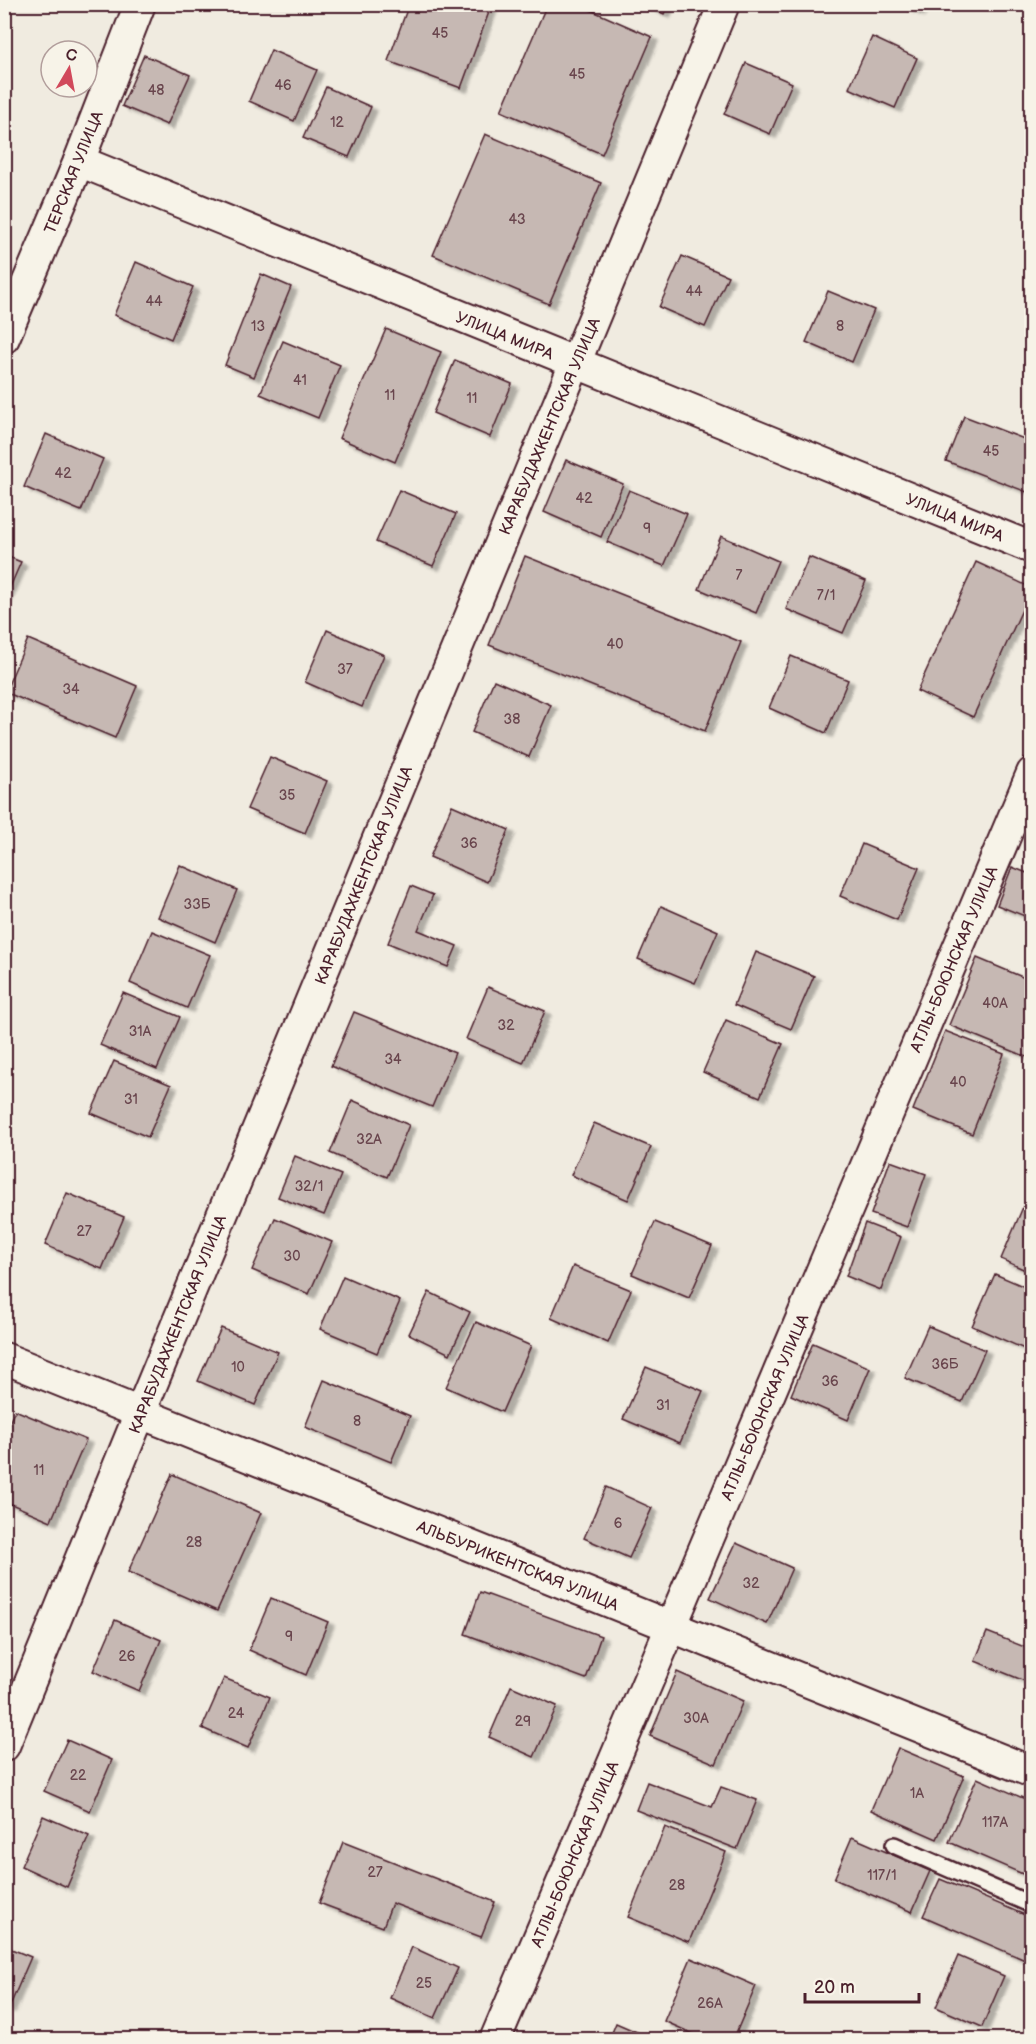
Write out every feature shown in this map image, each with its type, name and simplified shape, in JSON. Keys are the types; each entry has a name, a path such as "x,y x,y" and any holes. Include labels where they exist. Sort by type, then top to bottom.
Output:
{"street":[{"name":"ТЕРСКАЯ УЛИЦА","path":"4,338 79,160 140,4"},
{"name":"КАРАБУДАХКЕНТСКАЯ УЛИЦА","path":"4,1746 724,4"},
{"name":"УЛИЦА МИРА","path":"79,160 1032,548"},
{"name":"АТЛЫ-БОЮНСКАЯ УЛИЦА","path":"495,2040 672,1627 1032,773"},
{"name":"АЛЬБУРИКЕНТСКАЯ УЛИЦА","path":"4,1358 1032,1772"}],"lane":[{"path":"894,1845 1032,1905"}],"building":[{"path":"409,4 492,4 461,88 388,61"},
{"path":"547,4 577,4 652,37 602,154 501,111"},
{"path":"643,4 668,4 664,14"},
{"path":"899,4 921,4 918,12"},
{"path":"872,37 917,58 895,108 849,88"},
{"path":"271,50 317,70 294,121 249,101"},
{"path":"144,55 190,75 167,125 122,106"},
{"path":"746,63 792,83 770,134 724,114"},
{"path":"326,87 371,107 349,157 303,138"},
{"path":"485,134 601,183 549,304 433,255"},
{"path":"682,256 728,276 705,327 659,307"},
{"path":"136,262 193,287 171,339 114,315"},
{"path":"261,274 291,287 254,377 225,365"},
{"path":"828,291 874,310 852,362 806,342"},
{"path":"386,329 441,352 395,462 339,438"},
{"path":"283,341 340,365 318,418 260,394"},
{"path":"455,360 512,384 490,437 433,413"},
{"path":"964,416 1032,442 1032,494 946,461"},
{"path":"46,434 103,459 81,511 24,487"},
{"path":"566,460 623,484 601,537 544,512"},
{"path":"399,490 456,514 433,566 376,542"},
{"path":"629,490 687,514 664,566 607,542"},
{"path":"721,536 778,561 756,613 699,589"},
{"path":"4,555 21,562 4,601"},
{"path":"525,556 741,642 705,731 489,645"},
{"path":"809,557 866,581 843,633 786,609"},
{"path":"976,562 1032,588 973,717 917,691"},
{"path":"327,630 384,655 362,707 305,682"},
{"path":"28,639 137,686 115,738 5,692"},
{"path":"791,656 848,680 826,733 769,708"},
{"path":"494,680 551,705 529,757 472,732"},
{"path":"270,757 327,781 305,833 247,809"},
{"path":"452,805 509,830 487,882 430,857"},
{"path":"862,844 919,868 897,920 840,896"},
{"path":"180,865 237,890 215,942 158,917"},
{"path":"1012,867 1032,875 1032,919 997,905"},
{"path":"411,886 433,895 418,930 457,946 448,967 388,943"},
{"path":"661,906 718,931 695,983 638,959"},
{"path":"152,931 210,955 187,1008 130,983"},
{"path":"756,952 814,976 791,1029 734,1005"},
{"path":"977,958 1032,981 1032,1059 949,1025"},
{"path":"488,987 545,1011 523,1063 466,1039"},
{"path":"123,993 180,1017 157,1069 100,1045"},
{"path":"354,1012 455,1053 432,1107 331,1066"},
{"path":"726,1020 783,1044 760,1097 703,1072"},
{"path":"945,1031 1004,1054 972,1134 913,1110"},
{"path":"114,1061 171,1085 148,1137 91,1113"},
{"path":"352,1100 409,1125 387,1177 330,1153"},
{"path":"594,1123 651,1147 628,1200 571,1175"},
{"path":"295,1156 341,1175 324,1215 278,1197"},
{"path":"890,1161 926,1174 907,1227 871,1214"},
{"path":"67,1193 124,1217 102,1269 45,1245"},
{"path":"1023,1207 1032,1211 1032,1273 1001,1259"},
{"path":"275,1218 332,1242 309,1294 252,1270"},
{"path":"655,1222 712,1246 689,1298 632,1274"},
{"path":"865,1223 901,1237 881,1290 846,1276"},
{"path":"573,1266 631,1290 608,1343 551,1318"},
{"path":"995,1274 1032,1290 1032,1345 1029,1351 972,1326"},
{"path":"343,1276 400,1301 377,1353 320,1329"},
{"path":"429,1292 470,1312 450,1354 409,1334"},
{"path":"476,1322 531,1346 502,1412 446,1387"},
{"path":"928,1326 985,1350 962,1402 905,1378"},
{"path":"221,1328 278,1352 255,1405 198,1381"},
{"path":"813,1343 870,1368 848,1420 791,1395"},
{"path":"646,1367 703,1391 680,1443 623,1419"},
{"path":"324,1380 410,1416 391,1462 305,1427"},
{"path":"15,1410 86,1440 51,1521 4,1501 4,1434"},
{"path":"172,1474 261,1513 217,1611 128,1572"},
{"path":"606,1487 652,1508 629,1558 584,1538"},
{"path":"736,1543 792,1568 767,1624 710,1598"},
{"path":"480,1592 601,1636 586,1679 465,1634"},
{"path":"271,1598 328,1622 306,1675 249,1650"},
{"path":"115,1620 161,1640 139,1691 93,1671"},
{"path":"987,1632 1032,1650 1032,1684 975,1661"},
{"path":"677,1672 743,1701 716,1764 650,1736"},
{"path":"224,1678 270,1697 248,1748 202,1728"},
{"path":"511,1686 557,1706 534,1757 489,1737"},
{"path":"67,1740 112,1760 90,1811 44,1791"},
{"path":"898,1748 964,1776 937,1839 871,1810"},
{"path":"977,1778 1032,1802 1032,1878 949,1842"},
{"path":"647,1782 712,1807 721,1787 757,1800 737,1849 636,1810"},
{"path":"43,1816 89,1836 67,1887 21,1866"},
{"path":"665,1827 726,1852 689,1942 628,1917"},
{"path":"852,1837 930,1871 912,1912 834,1879"},
{"path":"343,1842 495,1902 481,1937 392,1903 383,1927 319,1903"},
{"path":"940,1879 1032,1918 1032,1963 923,1916"},
{"path":"4,1946 31,1957 9,2008 4,2006"},
{"path":"412,1947 458,1968 435,2018 390,1998"},
{"path":"958,1956 1004,1976 982,2027 936,2007"},
{"path":"691,1958 756,1986 733,2040 707,2040 664,2021"},
{"path":"616,2023 655,2040 609,2040"}]}
